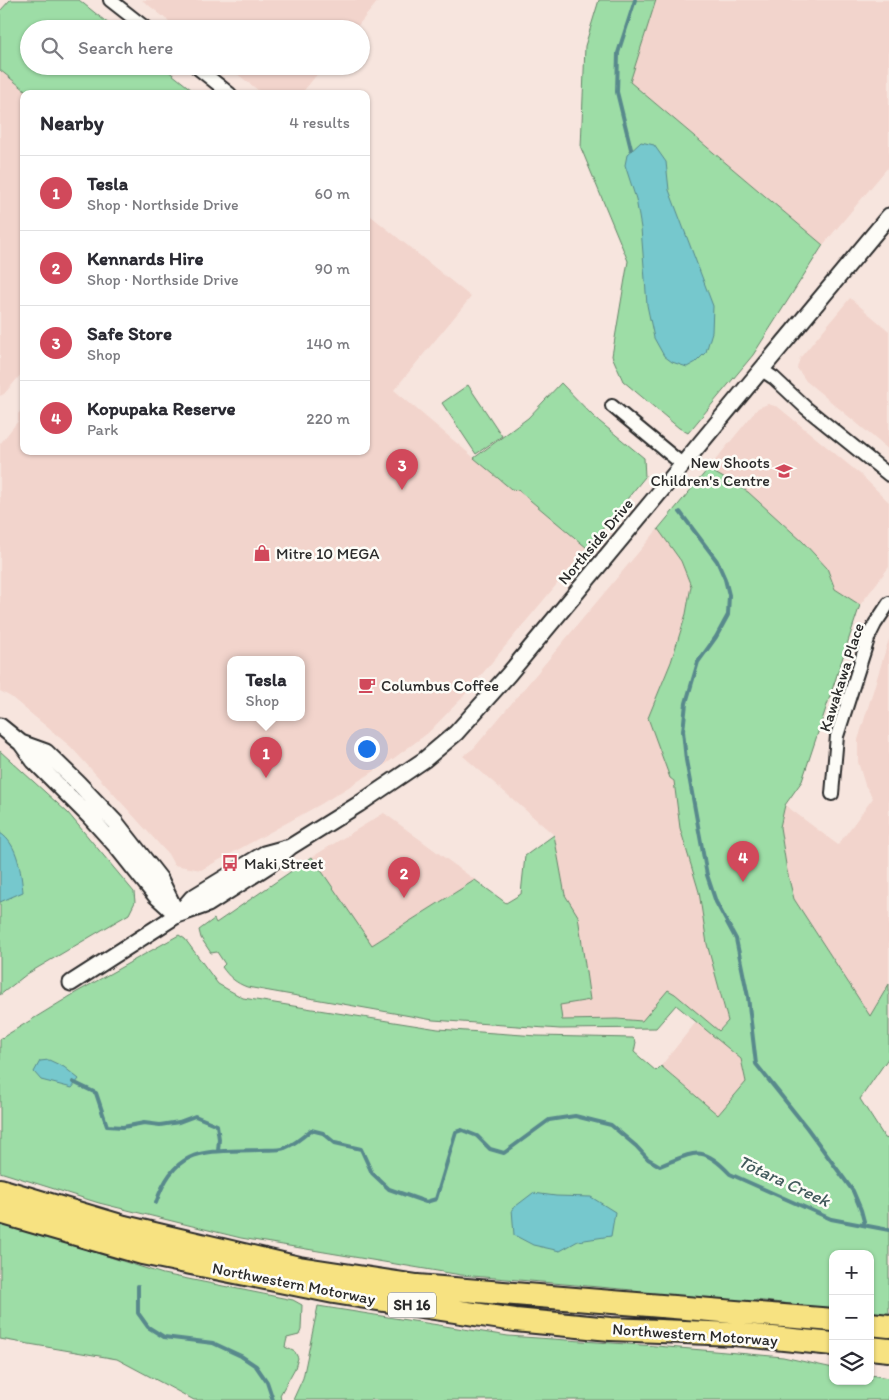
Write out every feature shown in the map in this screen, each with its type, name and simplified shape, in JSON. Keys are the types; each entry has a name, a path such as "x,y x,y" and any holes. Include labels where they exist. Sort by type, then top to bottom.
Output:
{"highway":[{"name":"Northwestern Motorway","path":"0,1190 124,1227 299,1268 417,1286 829,1320"},
{"name":"Northwestern Motorway","path":"0,1212 142,1253 334,1292 421,1306 514,1320 601,1328 734,1334 829,1344"},
{"path":"874,1324 889,1326"},
{"path":"874,1348 889,1350"}],"street":[{"path":"110,0 136,20"},
{"path":"206,75 225,90"},
{"name":"Northside Drive","path":"71,983 177,915 208,904 270,865 290,847 351,810 439,749 456,733 508,675 889,216"},
{"path":"762,370 889,475"},
{"path":"612,406 682,464"},
{"name":"Kawakawa Place","path":"832,794 835,753 841,720 869,636 889,603"},
{"path":"0,726 21,743 46,752 116,823 160,879 177,915"}],"shaded area":[{"path":"142,0 379,0 362,20 168,20"},
{"path":"656,0 889,0 889,166 823,245 630,82"},
{"path":"0,70 25,90 20,90 20,376 0,396"},
{"path":"239,75 317,75 304,90 258,90"},
{"path":"370,215 471,297 394,390 511,489 518,490 587,548 462,698 428,733 386,764 321,804 201,870 174,865 168,854 71,747 11,697 0,691 0,444 18,421 20,412 20,455 370,455"},
{"path":"850,298 889,331 889,450 806,381 797,368 800,358"},
{"name":"New Shoots Children's Centre","path":"768,404 778,407 860,474 889,502 889,567 860,605 835,589 827,568 803,542 748,492 708,469 758,408"},
{"path":"658,529 681,561 691,586 686,614 671,662 648,718 670,778 674,781 680,828 699,892 707,944 728,1021 718,1031 675,994 642,1021 617,1019 562,1020 560,1005 590,1000 578,917 565,895 554,835 463,756 474,748"},
{"path":"889,639 889,984 870,1016 794,899 787,871 780,827 785,805 838,845 873,798 865,785 858,762 858,740"},
{"path":"384,813 475,880 371,946 312,857"},
{"path":"696,1022 741,1059 746,1082 718,1115 661,1066"}],"green space":[{"path":"10,0 79,0 104,20 20,20 20,75 173,75 192,90 25,90 0,70 0,11"},
{"path":"599,0 656,0 630,82 823,245 753,355 688,433 679,428 623,381 612,356 628,261 581,148 585,46"},
{"path":"561,383 594,417 644,458 645,477 587,548 518,490 511,489 474,458 528,418"},
{"path":"468,385 502,436 476,454 442,403"},
{"path":"708,469 748,492 803,542 827,568 835,589 860,605 802,781 785,805 780,827 787,871 794,899 870,1016 889,984 889,1057 860,1099 885,1138 889,1139 889,1316 874,1314 874,1250 829,1250 829,1309 756,1300 754,1306 632,1293 633,1290 461,1275 241,1238 99,1203 0,1172 0,1039 77,992 179,935 185,939 218,984 243,998 438,1029 537,1036 633,1038 636,1042 634,1052 656,1071 661,1066 718,1115 746,1082 741,1059 676,1005 656,1028 560,1029 433,1020 247,987 236,982 227,974 222,967 225,964 217,952 211,953 201,938 199,930 214,919 216,923 312,857 372,945 475,880 506,903 521,894 525,856 554,835 565,895 578,916 590,1000 560,1005 562,1020 617,1019 642,1021 668,990 719,1031 728,1021 707,944 699,892 680,828 674,781 670,778 648,718 671,662 686,614 691,586 681,561 658,529"},
{"path":"0,751 68,813 134,892 135,902 129,914 27,974 0,995"},
{"path":"0,1222 163,1274 293,1300 302,1305 299,1335 287,1338 285,1347 295,1352 298,1358 295,1368 280,1395 281,1400 194,1400 117,1359 0,1339"},
{"path":"318,1306 508,1336 783,1357 829,1367 829,1385 874,1385 874,1376 889,1378 889,1400 293,1400 303,1378"}],"water":[{"path":"641,142 654,145 666,162 669,190 713,306 712,332 706,352 696,362 687,367 672,362 664,356 654,338 647,305 641,228 636,199 625,165 627,155"},
{"path":"0,833 15,851 20,867 23,892 0,902"},
{"path":"49,1060 64,1067 79,1079 72,1088 41,1080 34,1072 40,1061"},
{"path":"533,1193 591,1197 615,1212 611,1236 578,1241 560,1251 533,1245 514,1235 512,1209"}],"waterway":[{"path":"631,149 617,92 618,53 635,0"},
{"path":"680,512 717,561 725,579 729,595 728,615 716,637 698,662 686,703 683,731 686,760 707,875 716,902 736,939 748,997 756,1064 807,1128 853,1191 865,1225"},
{"name":"Tōtara Creek","path":"73,1082 96,1093 107,1126 123,1127 144,1123 160,1125 179,1122 195,1116 217,1125 218,1151"},
{"name":"Tōtara Creek","path":"156,1203 164,1184 183,1161 208,1152 282,1149 296,1142 311,1130 323,1133 335,1143 361,1149 372,1173 389,1189 426,1202 436,1199 456,1132 462,1130 477,1136 490,1149 504,1153 549,1120 575,1116 611,1125 648,1159 660,1166 690,1154 705,1155 720,1164 730,1174 831,1219 889,1230"},
{"path":"138,1286 138,1313 148,1327 164,1337 213,1343 241,1356 256,1366 267,1382 273,1400"}],"place":[{"name":"New Shoots Children's Centre","path":"784,471"},
{"name":"Safe Store","path":"402,490"},
{"name":"Mitre 10 MEGA","path":"262,553"},
{"name":"Columbus Coffee","path":"367,685"},
{"name":"Tesla","path":"266,778"},
{"name":"Maki Street","path":"230,863"},
{"name":"Kopupaka Reserve","path":"743,882"},
{"name":"Kennards Hire","path":"404,898"}]}
